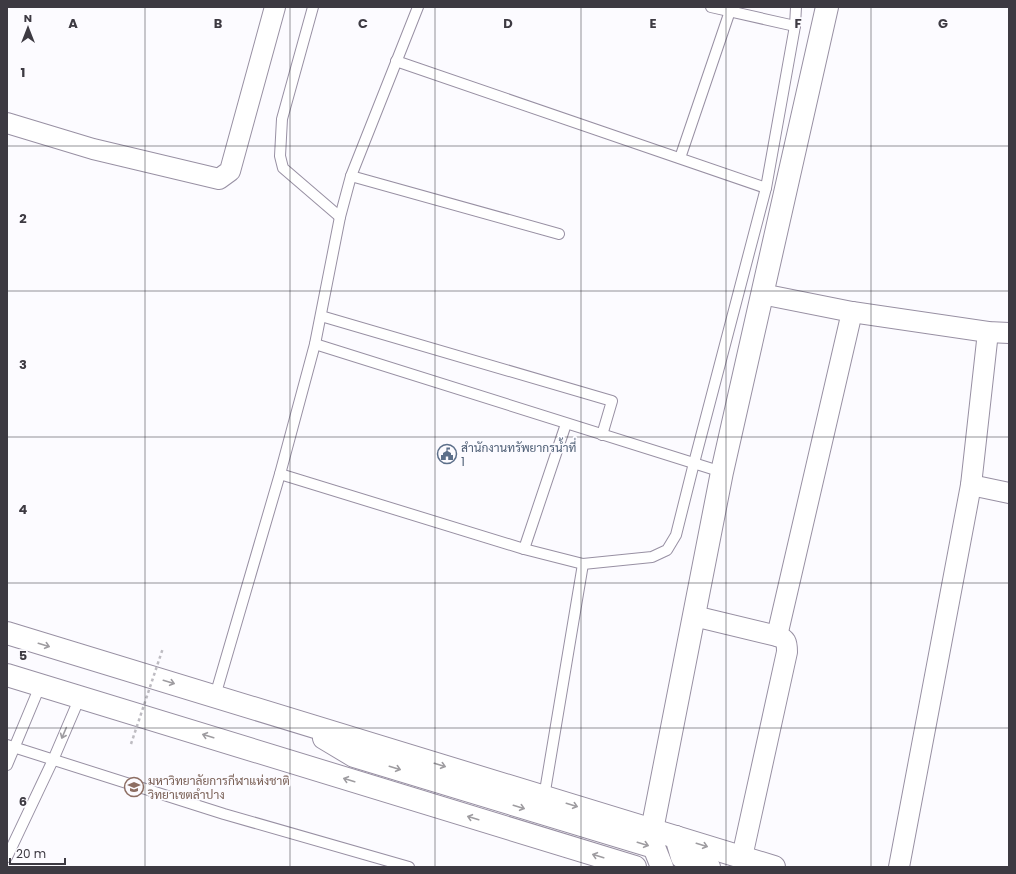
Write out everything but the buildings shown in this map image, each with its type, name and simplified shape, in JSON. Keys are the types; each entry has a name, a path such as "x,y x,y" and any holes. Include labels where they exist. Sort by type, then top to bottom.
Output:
{"main road":[{"path":"652,830 722,472 827,7"},
{"path":"7,633 774,867"},
{"path":"7,675 635,867"},
{"path":"298,721 354,756 654,848 662,867"},
{"path":"676,837 682,857 709,867"}],"street":[{"path":"7,123 93,149 219,179 230,171 275,7"},
{"path":"762,294 852,312 988,332 1009,333"},
{"path":"777,636 852,312"},
{"path":"898,867 971,484 988,332"},
{"path":"971,484 1009,493"},
{"path":"694,616 777,636 787,642 787,652 742,857"}],"lane":[{"path":"313,7 282,119 280,156 283,168 340,217"},
{"path":"215,696 280,474 315,344 340,217 351,176 418,7"},
{"path":"711,7 795,26"},
{"path":"280,474 524,549 583,564 652,558 667,550 676,535 766,188 795,26 796,7"},
{"path":"680,158 730,11"},
{"path":"396,61 766,188"},
{"path":"351,176 559,234"},
{"path":"321,316 612,401 602,435"},
{"path":"315,344 722,472"},
{"path":"524,549 566,424"},
{"path":"544,797 583,564"},
{"path":"7,765 11,746 40,686"},
{"path":"7,857 53,760 80,697"},
{"path":"11,746 224,814 409,867"}],"path":[{"path":"131,744 163,648"}],"place":[{"name":"สำนักงานทรัพยากรน้ำที่ 1","path":"447,454"},
{"name":"มหาวิทยาลัยการกีฬาแห่งชาติ วิทยาเขตลำปาง","path":"134,787"}]}
